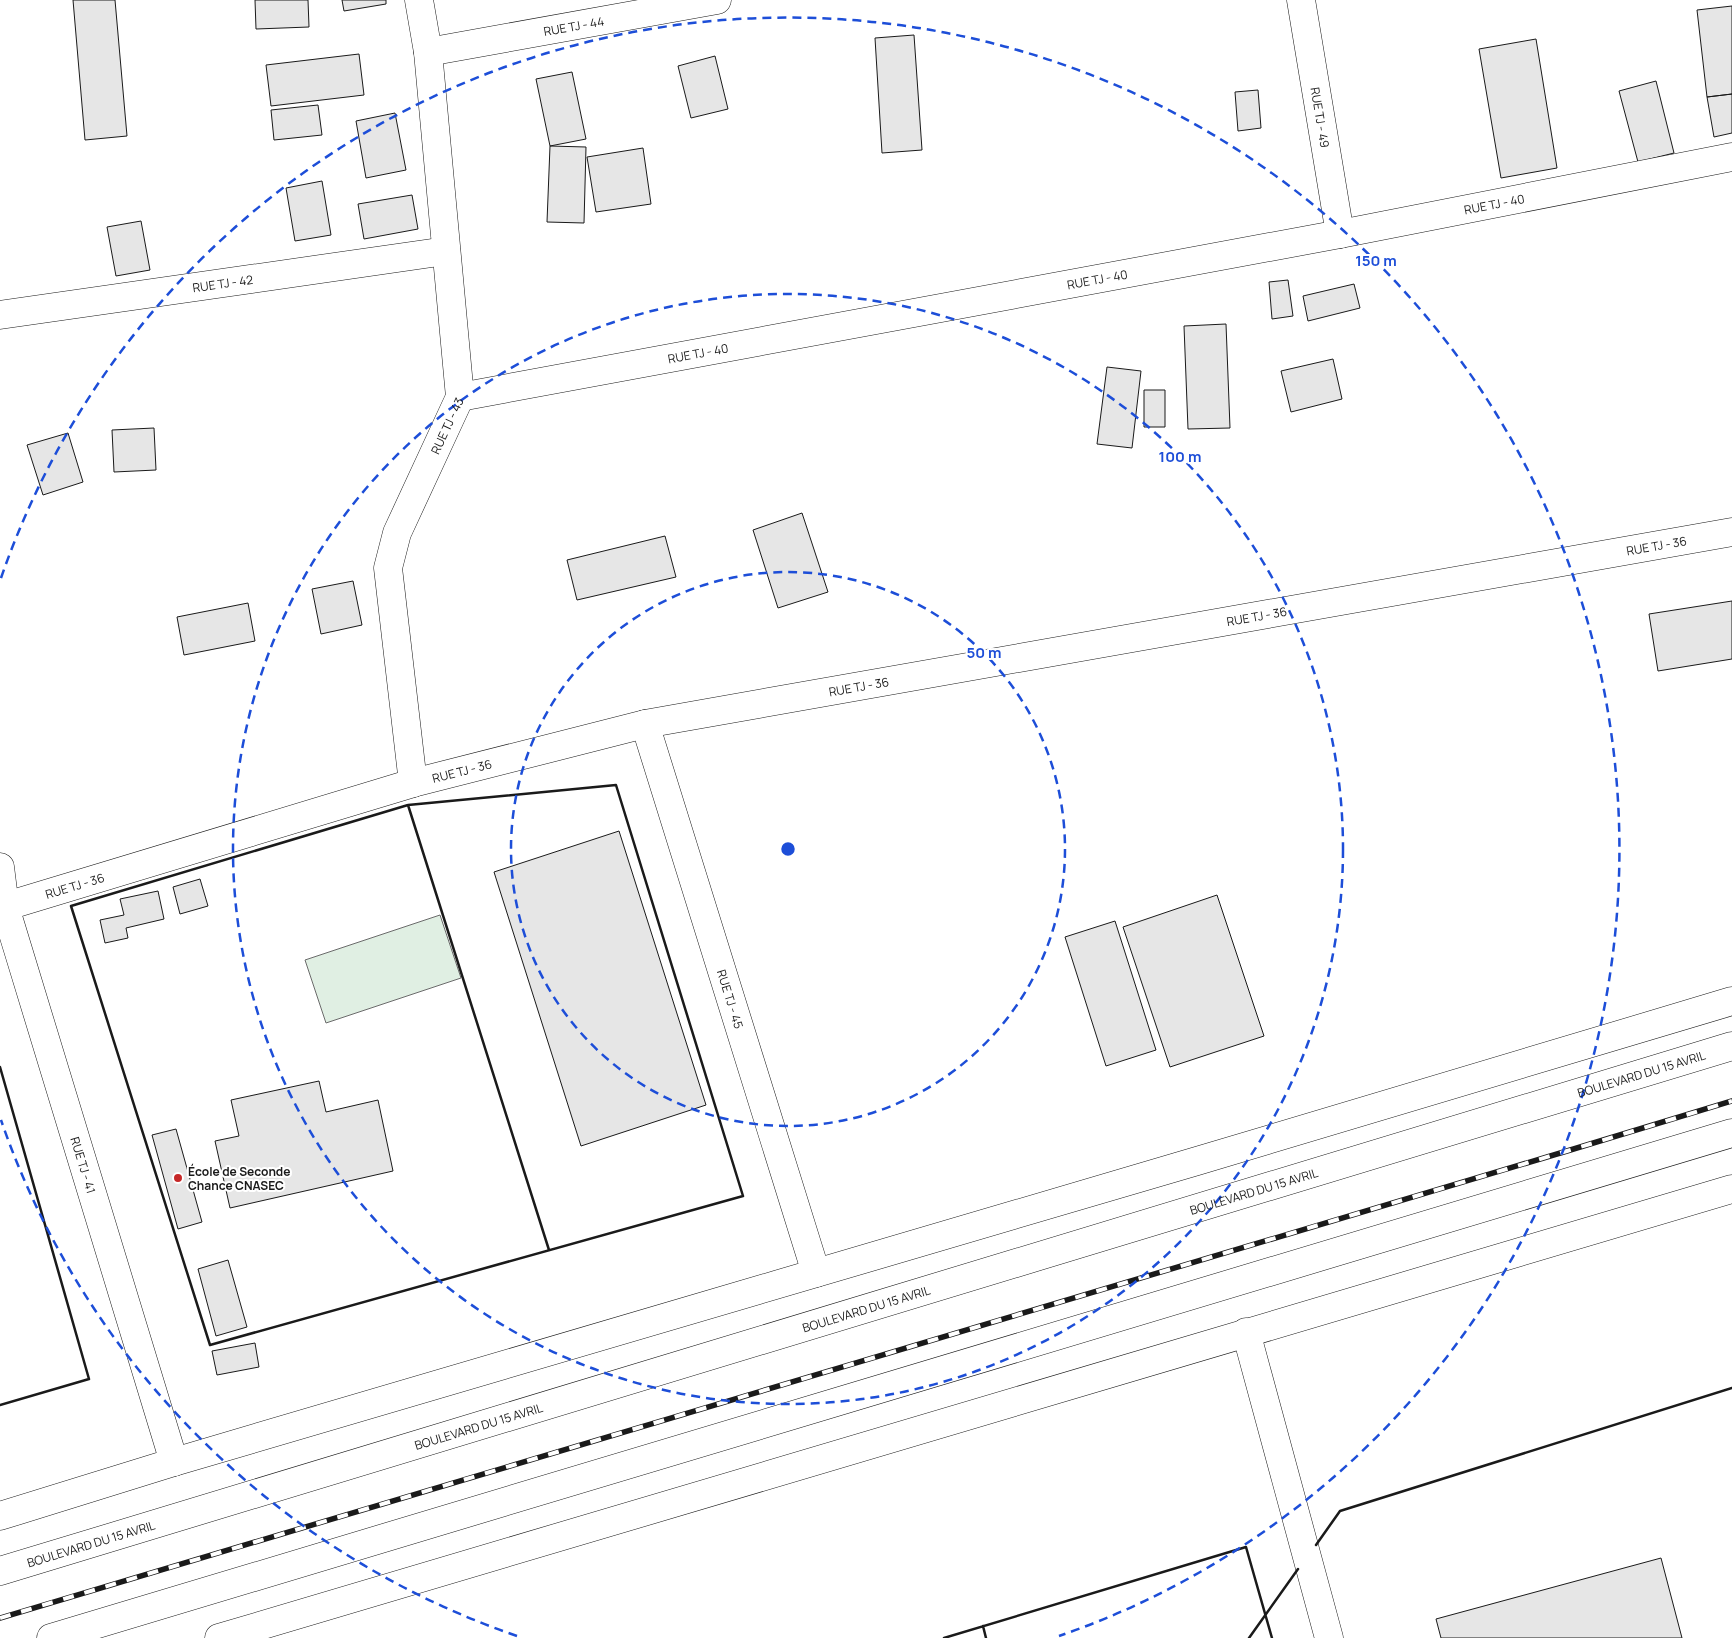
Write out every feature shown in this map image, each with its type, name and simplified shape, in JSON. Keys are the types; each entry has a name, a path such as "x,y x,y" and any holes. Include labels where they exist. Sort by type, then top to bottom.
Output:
{"main road":[{"name":"RUE TJ - 43","path":"413,783 388,568 397,533 460,397 428,52 419,0"},
{"name":"RUE TJ - 44","path":"428,52 717,0"},
{"name":"RUE TJ - 49","path":"1301,0 1340,234"},
{"name":"RUE TJ - 40","path":"460,397 1340,234 1732,157"},
{"name":"RUE TJ - 42","path":"0,315 446,251"},
{"name":"RUE TJ - 36","path":"3,907 413,783 645,724 1732,532"},
{"name":"RUE TJ - 45","path":"645,724 816,1273"},
{"name":"RUE TJ - 41","path":"0,867 3,907 174,1462"},
{"path":"0,1516 174,1462 1732,1001"},
{"name":"BOULEVARD DU 15 AVRIL","path":"0,1571 1732,1046"},
{"path":"51,1638 1732,1132"},
{"path":"219,1638 1732,1189"},
{"path":"1246,1332 1329,1638"}],"green space":[{"path":"440,915 461,978 326,1023 305,960"}],"building":[{"path":"73,0 115,0 127,136 85,140"},
{"path":"255,0 308,0 309,27 256,29"},
{"path":"342,0 386,0 386,4 344,11"},
{"path":"1732,6 1732,94 1707,97 1697,10"},
{"path":"914,35 922,150 882,153 875,38"},
{"path":"1536,39 1557,168 1501,178 1479,49"},
{"path":"359,54 364,95 271,106 266,65"},
{"path":"715,56 728,109 691,118 678,66"},
{"path":"572,72 586,139 550,146 536,79"},
{"path":"1656,81 1674,153 1638,162 1619,91"},
{"path":"1258,90 1261,128 1238,131 1235,92"},
{"path":"1732,94 1732,133 1714,137 1707,97"},
{"path":"318,105 322,135 274,140 271,110"},
{"path":"395,113 406,170 366,178 356,121"},
{"path":"550,146 586,147 584,223 547,222"},
{"path":"643,148 651,204 596,212 587,157"},
{"path":"322,181 331,235 295,241 286,188"},
{"path":"412,195 418,229 364,239 358,204"},
{"path":"141,221 150,270 116,276 107,227"},
{"path":"1288,280 1293,316 1272,319 1269,282"},
{"path":"1354,284 1360,308 1308,321 1303,296"},
{"path":"1226,324 1230,428 1188,429 1184,326"},
{"path":"1333,359 1342,399 1291,412 1281,371"},
{"path":"1107,367 1141,371 1132,448 1097,444"},
{"path":"1144,390 1165,390 1165,427 1144,427"},
{"path":"154,428 156,470 114,472 112,430"},
{"path":"68,433 83,482 43,495 27,445"},
{"path":"802,513 828,592 778,608 753,530"},
{"path":"665,536 676,577 577,600 567,560"},
{"path":"353,581 362,625 321,634 312,589"},
{"path":"1732,601 1732,659 1658,671 1649,614"},
{"path":"248,603 255,641 184,655 177,617"},
{"path":"619,831 706,1105 581,1146 494,872"},
{"path":"200,879 208,906 180,914 173,887"},
{"path":"158,891 164,919 126,928 128,938 105,943 100,920 124,915 120,899"},
{"path":"1217,895 1264,1036 1170,1067 1123,927"},
{"path":"1115,921 1156,1050 1106,1066 1065,937"},
{"path":"319,1081 326,1112 378,1100 393,1171 230,1208 215,1141 239,1136 231,1100"},
{"path":"176,1129 202,1222 178,1229 152,1135"},
{"path":"228,1260 247,1327 216,1336 198,1269"},
{"path":"255,1343 259,1367 217,1375 212,1351"},
{"path":"1661,1558 1682,1638 1441,1638 1436,1619"}],"railway":[{"path":"0,1618 1732,1101"}],"wall":[{"path":"616,785 743,1196 210,1345 71,906 408,805 616,785"},
{"path":"408,805 549,1250"},
{"path":"0,1067 89,1379 0,1405"},
{"path":"1316,1545 1340,1511 1732,1388"},
{"path":"944,1638 1246,1547 1272,1638"},
{"path":"1249,1638 1298,1569"},
{"path":"983,1626 986,1638"}],"place":[{"name":"École de Seconde Chance CNASEC","path":"178,1178"}]}
